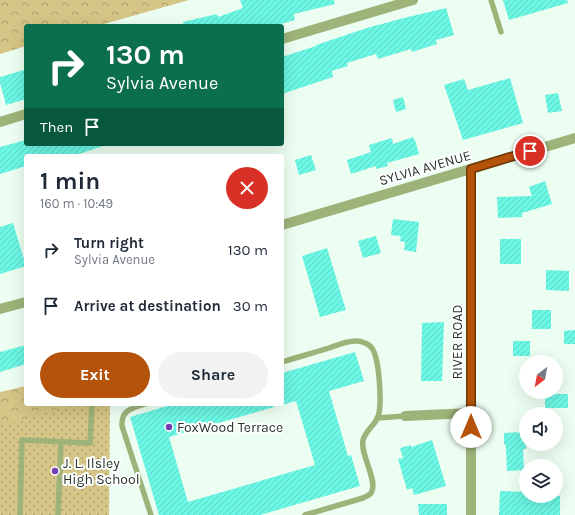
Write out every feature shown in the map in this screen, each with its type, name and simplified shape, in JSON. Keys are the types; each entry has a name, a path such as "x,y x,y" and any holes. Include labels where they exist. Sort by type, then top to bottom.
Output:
{"street":[{"path":"284,38 413,0"},
{"path":"0,122 24,115"},
{"name":"SYLVIA AVENUE","path":"284,224 575,138"},
{"name":"RIVER ROAD","path":"471,169 471,515"},
{"path":"0,309 24,303"},
{"path":"405,416 471,413"}],"lane":[{"path":"491,0 501,32"},
{"path":"284,361 350,342 362,341 370,346 374,351 377,365 379,396 377,418 365,434 362,446 372,481 372,492 363,498 306,515"},
{"path":"20,515 22,440 90,443 92,406"},
{"path":"138,406 126,412 122,419 122,426 151,515"},
{"path":"377,418 405,416"},
{"path":"58,515 61,442"}],"green space":[{"path":"0,0 189,0 104,24 24,24 24,47 0,54"},
{"path":"24,386 24,406 76,406 0,440 0,392"},
{"name":"J. L. Ilsley High School","path":"67,406 110,406 109,515 0,515 0,426"}],"building":[{"path":"240,0 334,0 335,4 294,14 295,20 280,24 184,24 183,22 217,14 218,17 243,8"},
{"path":"503,0 567,0 568,3 509,20"},
{"path":"446,8 454,35 436,40 437,44 412,52 411,49 378,59 376,54 347,63 348,66 332,71 333,77 284,93 284,56 370,27"},
{"path":"24,70 24,100 6,105 0,83 0,77"},
{"path":"510,78 523,123 463,140 444,85 464,79 468,90"},
{"path":"558,93 562,111 548,113 545,95"},
{"path":"403,97 406,109 396,112 393,100"},
{"path":"413,137 419,154 387,163 388,166 376,169 376,166 351,174 347,160 371,152 369,145 392,138 393,144"},
{"path":"24,141 24,146 103,146 79,154 24,154 24,167 0,174 0,147"},
{"path":"311,155 316,170 299,175 295,160"},
{"path":"545,181 552,204 522,213 522,217 498,218 497,197 532,196 529,187"},
{"path":"393,219 419,222 416,252 404,250 405,242 400,241 401,236 391,235"},
{"path":"13,223 24,259 24,267 0,274 0,227"},
{"path":"376,236 381,253 363,258 358,241"},
{"path":"500,239 521,239 521,264 500,264"},
{"path":"327,248 346,310 320,317 302,256"},
{"path":"546,270 569,271 569,291 546,290"},
{"path":"532,310 551,310 551,329 532,329"},
{"path":"444,322 442,381 421,381 422,323"},
{"path":"575,330 575,344 564,344 564,331"},
{"path":"513,341 530,341 530,355 513,356"},
{"path":"24,346 24,365 0,372 0,352"},
{"name":"FoxWood Terrace","path":"355,352 364,381 329,391 348,456 351,455 360,486 260,515 159,515 130,417 167,406 274,406 169,437 188,502 315,465 296,401 284,404 284,372"},
{"path":"563,394 568,394 568,408 545,407 545,399 563,399"},
{"path":"519,432 519,451 523,451 523,459 519,459 519,470 507,471 504,433"},
{"path":"432,440 446,486 414,495 412,488 407,490 398,459 403,458 400,448 411,445 411,447"},
{"path":"500,491 519,492 519,503 560,503 560,515 499,515"},
{"path":"418,504 447,504 447,515 419,515"}],"place":[{"name":"FoxWood Terrace","path":"169,427"},
{"name":"J. L. Ilsley High School","path":"55,471"}],"route":[{"path":"471,427 471,169 530,151"}]}
